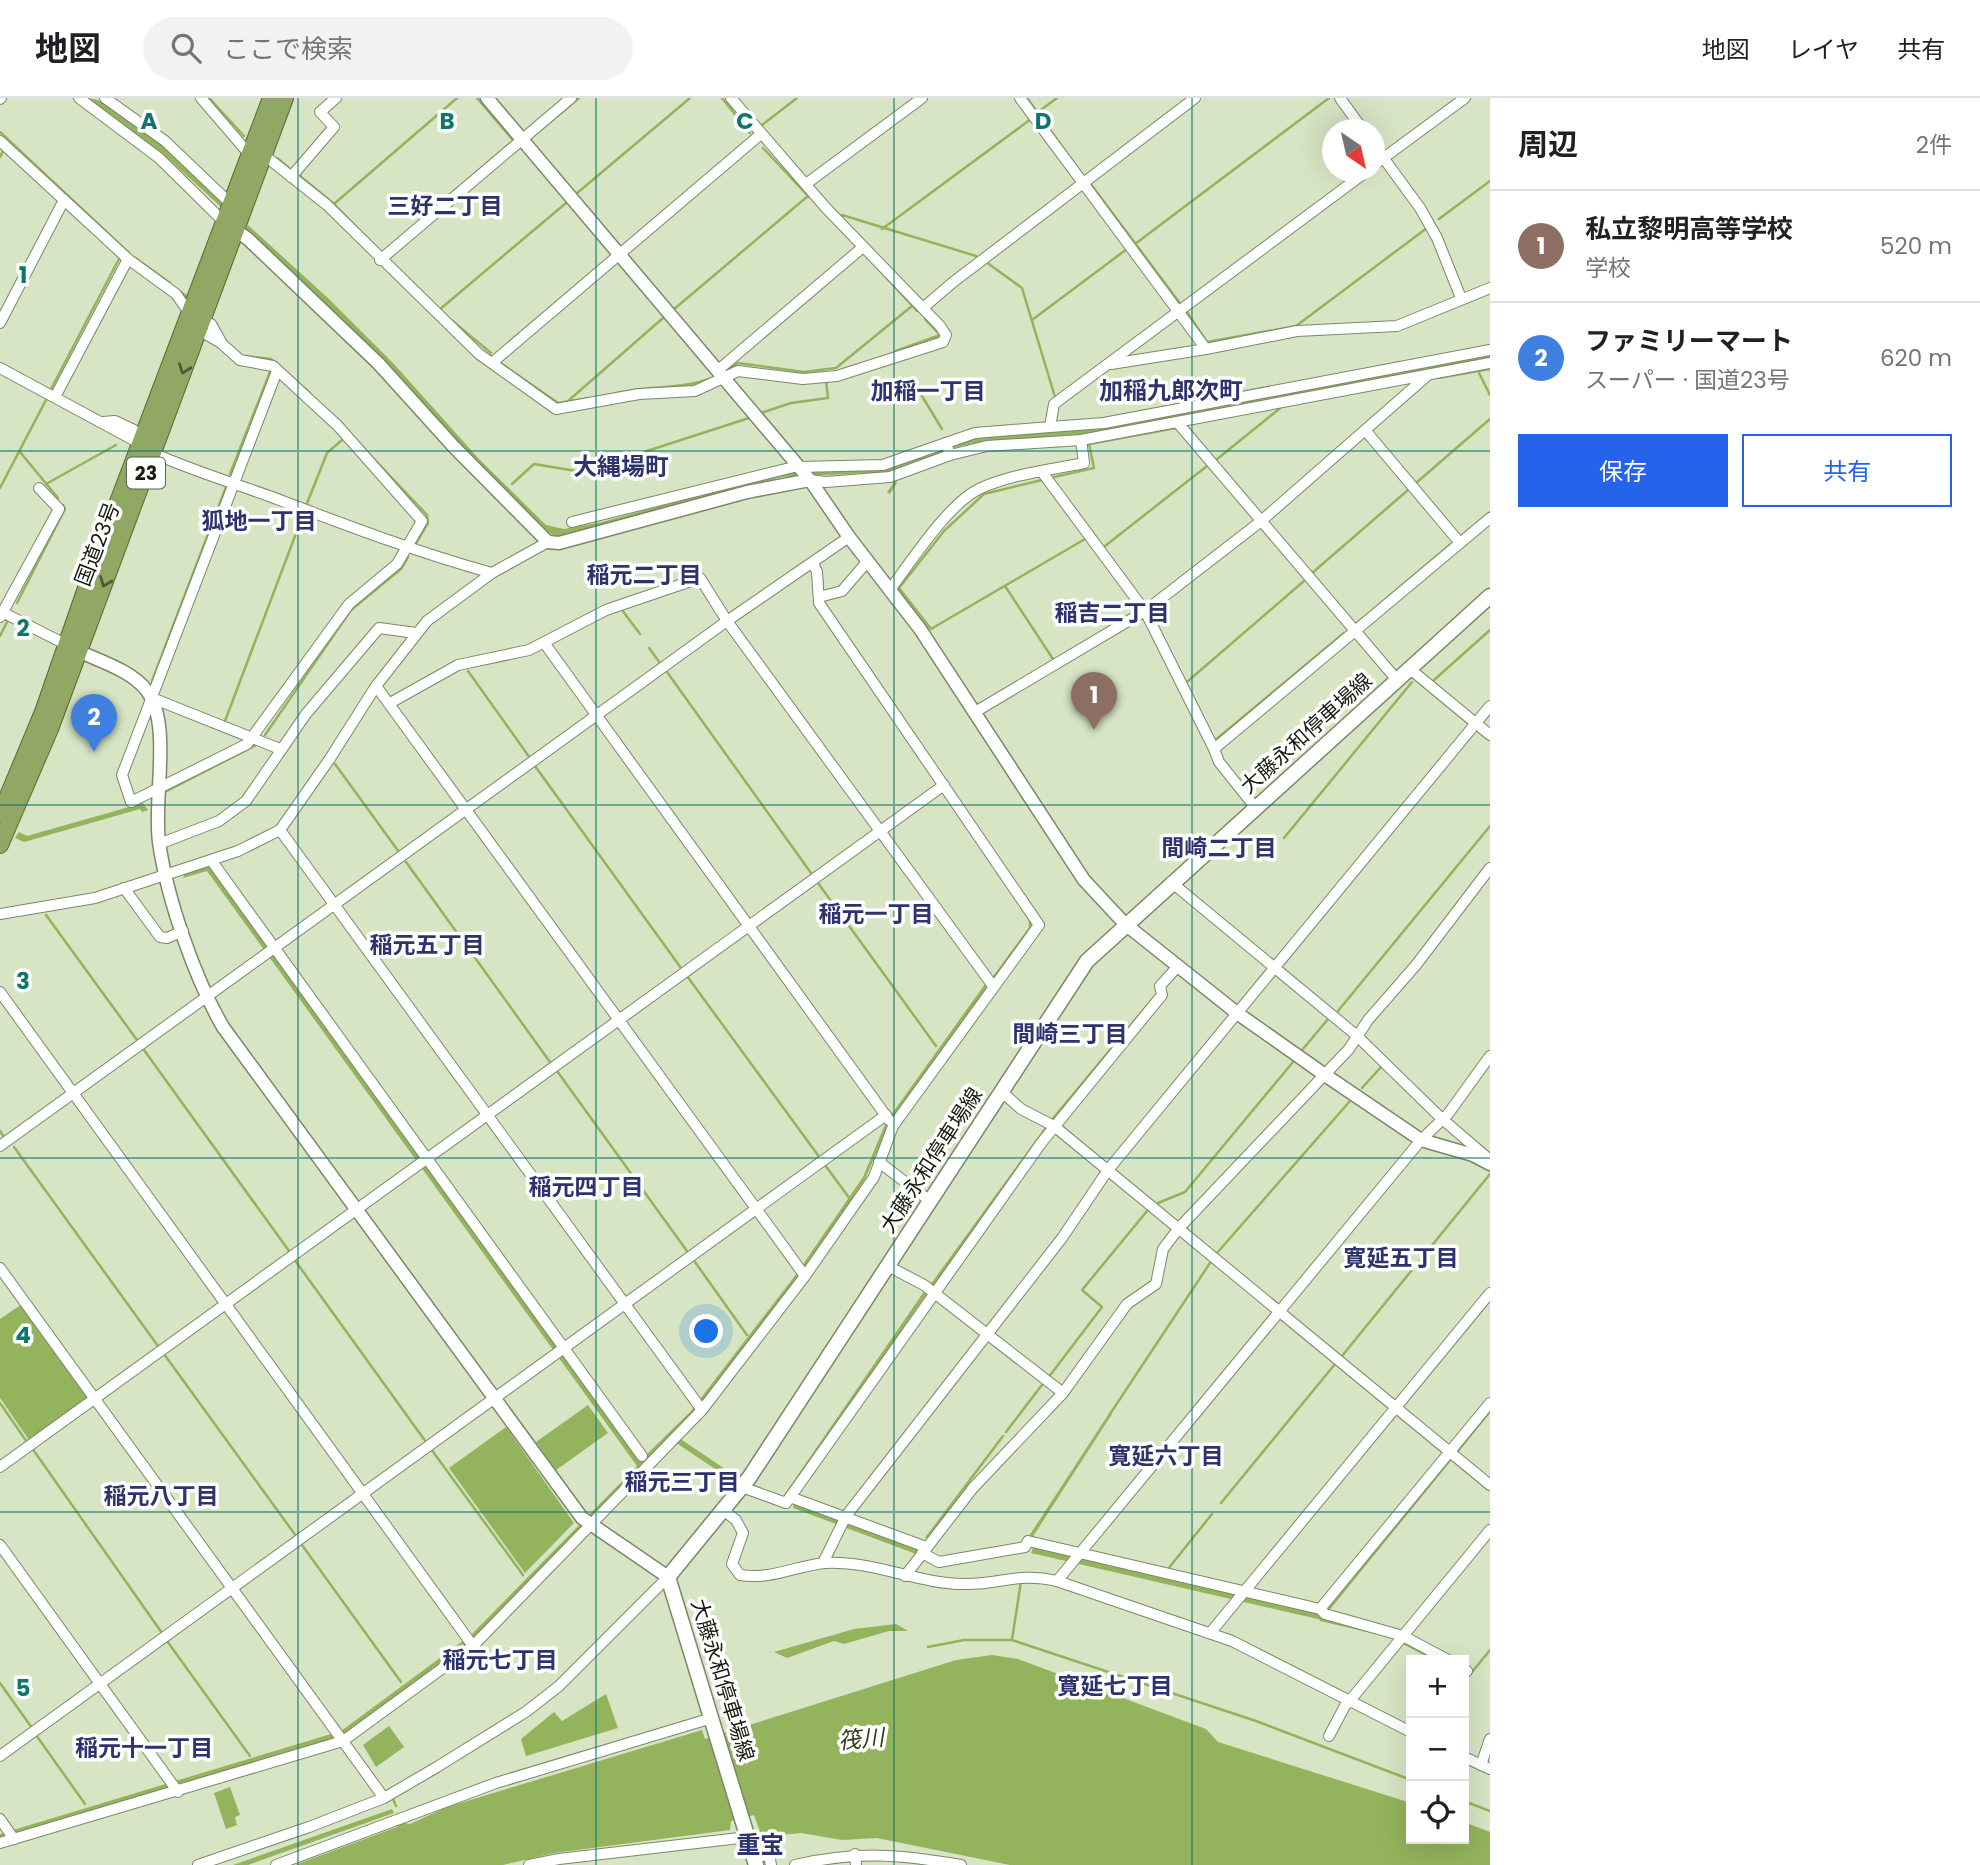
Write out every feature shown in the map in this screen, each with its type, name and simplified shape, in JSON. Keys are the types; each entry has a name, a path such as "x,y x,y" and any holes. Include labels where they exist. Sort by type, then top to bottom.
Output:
{"highway":[{"name":"国道23号","path":"0,845 26,788 73,648 148,445 189,308 230,227 257,155 271,98"},
{"name":"国道23号","path":"148,445 205,327 230,227 232,205 285,98"},
{"name":"国道23号","path":"0,815 73,648"}],"main road":[{"name":"大藤永和停車場線","path":"756,1862 668,1577 742,1487 1087,961 1171,882 1490,596"}],"street":[{"path":"79,98 159,158 377,363 548,542"},
{"path":"104,98 165,141 232,205"},
{"path":"201,98 257,155 327,205 380,260 479,354 556,409 639,394 695,391 720,374 863,247"},
{"path":"291,177 334,127 320,112 337,98"},
{"path":"487,98 809,479 867,562 920,629 1084,880 1125,924 1237,1013 1421,1140 1490,1162"},
{"path":"380,260 571,98"},
{"path":"720,374 737,371 803,379 838,376 932,347 943,342 946,335 863,247 731,98"},
{"path":"806,184 922,98"},
{"path":"1020,98 1206,349"},
{"path":"923,308 1195,98"},
{"path":"1340,98 1355,119"},
{"path":"1385,157 1465,98"},
{"path":"493,362 761,134"},
{"path":"0,141 128,259 176,294 189,308"},
{"path":"1385,160 1437,238 1461,298"},
{"path":"1050,427 1054,404 1353,182"},
{"path":"0,323 64,200"},
{"path":"55,397 128,259"},
{"path":"1111,364 1317,329 1397,326 1490,288"},
{"path":"205,327 240,360 269,363 338,426 422,521 397,564 349,604 247,744 131,802 122,775 277,371"},
{"path":"0,914 95,898 260,842 280,830 330,760 376,686 416,633 455,598 492,573 548,542 559,543 747,492 809,479 825,482 893,476 975,433 1012,428 1104,423 1490,350"},
{"path":"572,522 799,467 872,467 948,449 1081,440 1490,363"},
{"path":"0,368 217,478 406,549 492,573"},
{"path":"975,712 1145,611 1260,522 1429,375"},
{"path":"103,422 115,421 148,445"},
{"path":"1177,422 1354,633 1397,680"},
{"path":"1365,430 1460,543"},
{"path":"889,591 938,527 976,490 1003,480 1084,463 1081,440"},
{"path":"1042,472 1145,611 1221,765 1255,807"},
{"path":"40,488 59,509 1,613 136,680 152,698 160,729 156,790 159,844 183,931 206,997 223,1027 493,1399 588,1523 668,1577 559,1686 527,1711 384,1798 198,1865"},
{"path":"1212,745 1354,633 1490,518"},
{"path":"0,1146 727,621 849,537"},
{"path":"819,597 842,592 867,562"},
{"path":"0,1756 754,1210 889,1121 1039,925 819,603 817,572 813,563"},
{"path":"390,703 458,665 545,644 606,610 700,578 727,621 993,986"},
{"path":"159,844 184,836 235,811 256,788 280,749 379,628 416,633"},
{"path":"0,1843 12,1835 339,1737 470,1642 680,1434 874,1177 889,1121 545,644"},
{"path":"1410,669 1490,735"},
{"path":"376,686 802,1273"},
{"path":"152,698 254,736 280,749"},
{"path":"823,1563 843,1522 1062,1238 1108,1170 1490,706"},
{"path":"0,1467 944,785"},
{"path":"280,830 699,1407"},
{"path":"211,860 270,951 642,1457"},
{"path":"905,1576 973,1488 1063,1394 1127,1304 1156,1284 1163,1249 1179,1228 1349,1049 1356,1035 1416,965 1490,868"},
{"path":"1171,882 1356,1035 1490,1162"},
{"path":"124,888 160,937 167,938 183,931"},
{"path":"742,1487 786,1503 1052,1124 1162,995 1160,986 1178,966"},
{"path":"0,992 470,1642"},
{"path":"1058,1581 1490,1056"},
{"path":"1001,1091 1021,1109 1052,1124 1490,1485"},
{"path":"879,1162 930,1201"},
{"path":"888,1266 933,1292 1063,1394"},
{"path":"0,1268 384,1798"},
{"path":"1211,1632 1490,1293"},
{"path":"1320,1609 1490,1403"},
{"path":"790,1497 843,1522 924,1550 939,1562 1026,1547 1028,1541 1078,1557 1241,1596 1320,1609 1325,1614 1403,1636 1439,1655"},
{"path":"723,1510 736,1520 743,1533 732,1564 740,1575 760,1577 823,1563 859,1564 905,1576 966,1585 1032,1576 1058,1581 1211,1632 1406,1730"},
{"path":"1329,1736 1348,1702 1490,1530"},
{"path":"0,1545 176,1788"},
{"path":"276,1865 496,1783 712,1718"},
{"path":"1469,1759 1485,1767 1490,1740"},
{"path":"0,1819 12,1835"},
{"path":"528,1865 748,1837"},
{"path":"756,1862 769,1854 771,1865"},
{"path":"794,1865 887,1855 961,1865"}],"water":[{"path":"85,98 101,101 139,124 222,203 221,207 162,153"},
{"path":"248,225 329,299 394,364 480,460 546,525 564,529 602,522 783,472 874,470 977,436 1096,427 1490,354 1490,359 1094,433 974,443 952,448 894,471 897,483 890,494 887,492 895,481 891,472 782,477 615,523 555,536 540,527 255,239 246,229"},
{"path":"143,803 148,810 142,812 140,809 24,842 15,838 19,832 27,836"},
{"path":"210,865 646,1455 690,1412 797,1273 863,1177 886,1122 985,984 987,987 889,1125 865,1179 798,1278 676,1436 740,1479 736,1483 669,1438 466,1645 343,1736 0,1839 0,1834 341,1731 471,1635 637,1466 207,871 183,878 186,872"},
{"path":"1155,994 1158,997 933,1287 930,1285 1051,1119"},
{"path":"925,1290 928,1292 786,1496 784,1495"},
{"path":"22,1304 88,1397 29,1440 0,1398 0,1319"},
{"path":"588,1405 608,1433 556,1470 536,1442"},
{"path":"1110,1412 1112,1414 1032,1538 1029,1536"},
{"path":"506,1427 574,1523 525,1573 449,1468"},
{"path":"794,1503 918,1550 916,1554 793,1508"},
{"path":"1034,1546 1320,1614 1322,1620 1031,1553"},
{"path":"896,1624 908,1631 889,1631 844,1644 834,1641 787,1658 774,1652 854,1629"},
{"name":"筏川","path":"992,1655 1018,1659 1206,1729 1218,1742 1406,1801 1406,1844 1469,1844 1469,1824 1490,1832 1490,1865 1010,1865 877,1838 842,1840 801,1833 762,1837 754,1815 731,1821 730,1830 554,1853 503,1865 295,1865 397,1827 400,1822 410,1824 447,1807 702,1730 705,1739 956,1660"},
{"path":"606,1694 618,1728 526,1756 521,1739 554,1712 562,1721"},
{"path":"389,1726 404,1747 376,1767 363,1745"},
{"path":"230,1787 240,1815 235,1817 237,1825 226,1829 214,1793"},
{"path":"392,1809 394,1813 248,1865 233,1865"}],"waterway":[{"path":"209,98 244,136"},
{"path":"334,204 457,98"},
{"path":"477,98 512,139"},
{"path":"531,138 579,98"},
{"path":"576,194 690,98"},
{"path":"722,98 750,133"},
{"path":"762,125 797,98"},
{"path":"1027,98 1082,174"},
{"path":"1038,112 1057,98"},
{"path":"1135,244 1329,98"},
{"path":"882,229 1031,119"},
{"path":"0,132 129,253"},
{"path":"763,148 809,197"},
{"path":"0,157 3,151"},
{"path":"277,158 289,168"},
{"path":"301,172 300,176 334,204 369,240"},
{"path":"1439,219 1490,181"},
{"path":"1090,183 1182,306"},
{"path":"673,310 808,196"},
{"path":"439,310 566,203"},
{"path":"842,215 976,256"},
{"path":"1187,312 1207,342 1296,326 1427,228"},
{"path":"1032,320 1127,249"},
{"path":"51,389 120,257"},
{"path":"134,257 170,283"},
{"path":"872,262 917,311"},
{"path":"986,262 1022,288 1055,397"},
{"path":"178,290 189,298"},
{"path":"727,370 738,363 804,372 836,368 912,306"},
{"path":"568,401 663,318"},
{"path":"450,319 491,353"},
{"path":"896,351 940,335 925,319"},
{"path":"246,356 271,359 310,393"},
{"path":"502,364 558,403 589,398"},
{"path":"1438,378 1490,369"},
{"path":"230,474 270,372"},
{"path":"1479,373 1490,395"},
{"path":"613,394 686,385 709,379"},
{"path":"761,413 791,403 828,398 826,380"},
{"path":"914,383 942,429"},
{"path":"0,488 47,398"},
{"path":"1216,460 1284,405"},
{"path":"512,484 534,464 582,472 749,418"},
{"path":"1416,483 1490,419"},
{"path":"1054,477 1094,468 1089,444 1176,428"},
{"path":"306,506 327,453 342,440"},
{"path":"356,440 427,515 428,523 415,545"},
{"path":"46,484 116,445"},
{"path":"20,452 58,498"},
{"path":"1105,546 1207,466"},
{"path":"1042,480 984,494 944,531 899,588 931,629 1085,539"},
{"path":"152,681 226,487"},
{"path":"1311,574 1408,490"},
{"path":"17,603 65,509 63,505"},
{"path":"1464,534 1490,512"},
{"path":"225,721 303,515"},
{"path":"1356,624 1451,544"},
{"path":"265,735 351,610 401,569 408,557"},
{"path":"821,568 823,591"},
{"path":"1188,681 1304,581"},
{"path":"1005,586 1053,659"},
{"path":"622,610 640,634"},
{"path":"0,636 8,620"},
{"path":"1434,680 1490,630"},
{"path":"1213,742 1344,633"},
{"path":"649,648 660,663"},
{"path":"468,671 530,758"},
{"path":"667,672 811,873"},
{"path":"1284,838 1412,682"},
{"path":"165,792 258,744"},
{"path":"335,764 399,852"},
{"path":"535,766 681,968"},
{"path":"1338,1011 1490,826"},
{"path":"406,862 550,1062"},
{"path":"818,883 936,1046"},
{"path":"46,915 137,1040"},
{"path":"994,977 1030,928 1030,920"},
{"path":"687,976 820,1158"},
{"path":"1303,1049 1328,1019"},
{"path":"144,1050 289,1251"},
{"path":"1158,1203 1185,1192 1293,1062"},
{"path":"1362,1088 1381,1067"},
{"path":"557,1071 687,1251"},
{"path":"1217,1253 1350,1101"},
{"path":"0,1131 4,1137"},
{"path":"14,1147 158,1346"},
{"path":"825,1165 850,1199"},
{"path":"1342,1356 1490,1174"},
{"path":"1048,1378 1102,1307 1082,1290 1147,1211"},
{"path":"294,1259 426,1442"},
{"path":"695,1262 747,1335"},
{"path":"1110,1414 1210,1263"},
{"path":"164,1354 296,1536"},
{"path":"1221,1503 1335,1364"},
{"path":"1006,1432 1045,1381"},
{"path":"0,1403 27,1442"},
{"path":"1457,1452 1490,1411"},
{"path":"927,1537 1003,1436"},
{"path":"32,1448 162,1633"},
{"path":"431,1449 523,1575"},
{"path":"1328,1610 1450,1460"},
{"path":"1168,1569 1212,1514"},
{"path":"302,1545 401,1682"},
{"path":"1012,1640 1021,1581"},
{"path":"1320,1617 1321,1620 1373,1632"},
{"path":"928,1647 964,1640 1012,1640 1256,1721 1406,1778"},
{"path":"167,1641 250,1756"},
{"path":"1405,1644 1426,1655"},
{"path":"1469,1676 1490,1650"},
{"path":"0,1683 32,1728"},
{"path":"36,1735 85,1804"},
{"path":"393,1799 396,1806"},
{"path":"1469,1803 1490,1811"}],"place":[{"name":"私立黎明高等学校","path":"1094,730"},
{"name":"ファミリーマート","path":"94,752"}],"district":[{"name":"三好二丁目","path":"445,206"},
{"name":"加稲九郎次町","path":"1171,390"},
{"name":"加稲一丁目","path":"928,391"},
{"name":"大縄場町","path":"621,466"},
{"name":"狐地一丁目","path":"259,521"},
{"name":"稲元二丁目","path":"644,575"},
{"name":"稲吉二丁目","path":"1112,613"},
{"name":"間崎二丁目","path":"1219,848"},
{"name":"稲元一丁目","path":"876,914"},
{"name":"稲元五丁目","path":"427,945"},
{"name":"間崎三丁目","path":"1070,1034"},
{"name":"稲元四丁目","path":"586,1187"},
{"name":"寛延五丁目","path":"1401,1258"},
{"name":"寛延六丁目","path":"1166,1456"},
{"name":"稲元三丁目","path":"682,1482"},
{"name":"稲元八丁目","path":"161,1496"},
{"name":"稲元七丁目","path":"500,1660"},
{"name":"寛延七丁目","path":"1115,1686"},
{"name":"稲元十一丁目","path":"144,1748"},
{"name":"重宝","path":"760,1844"}]}
